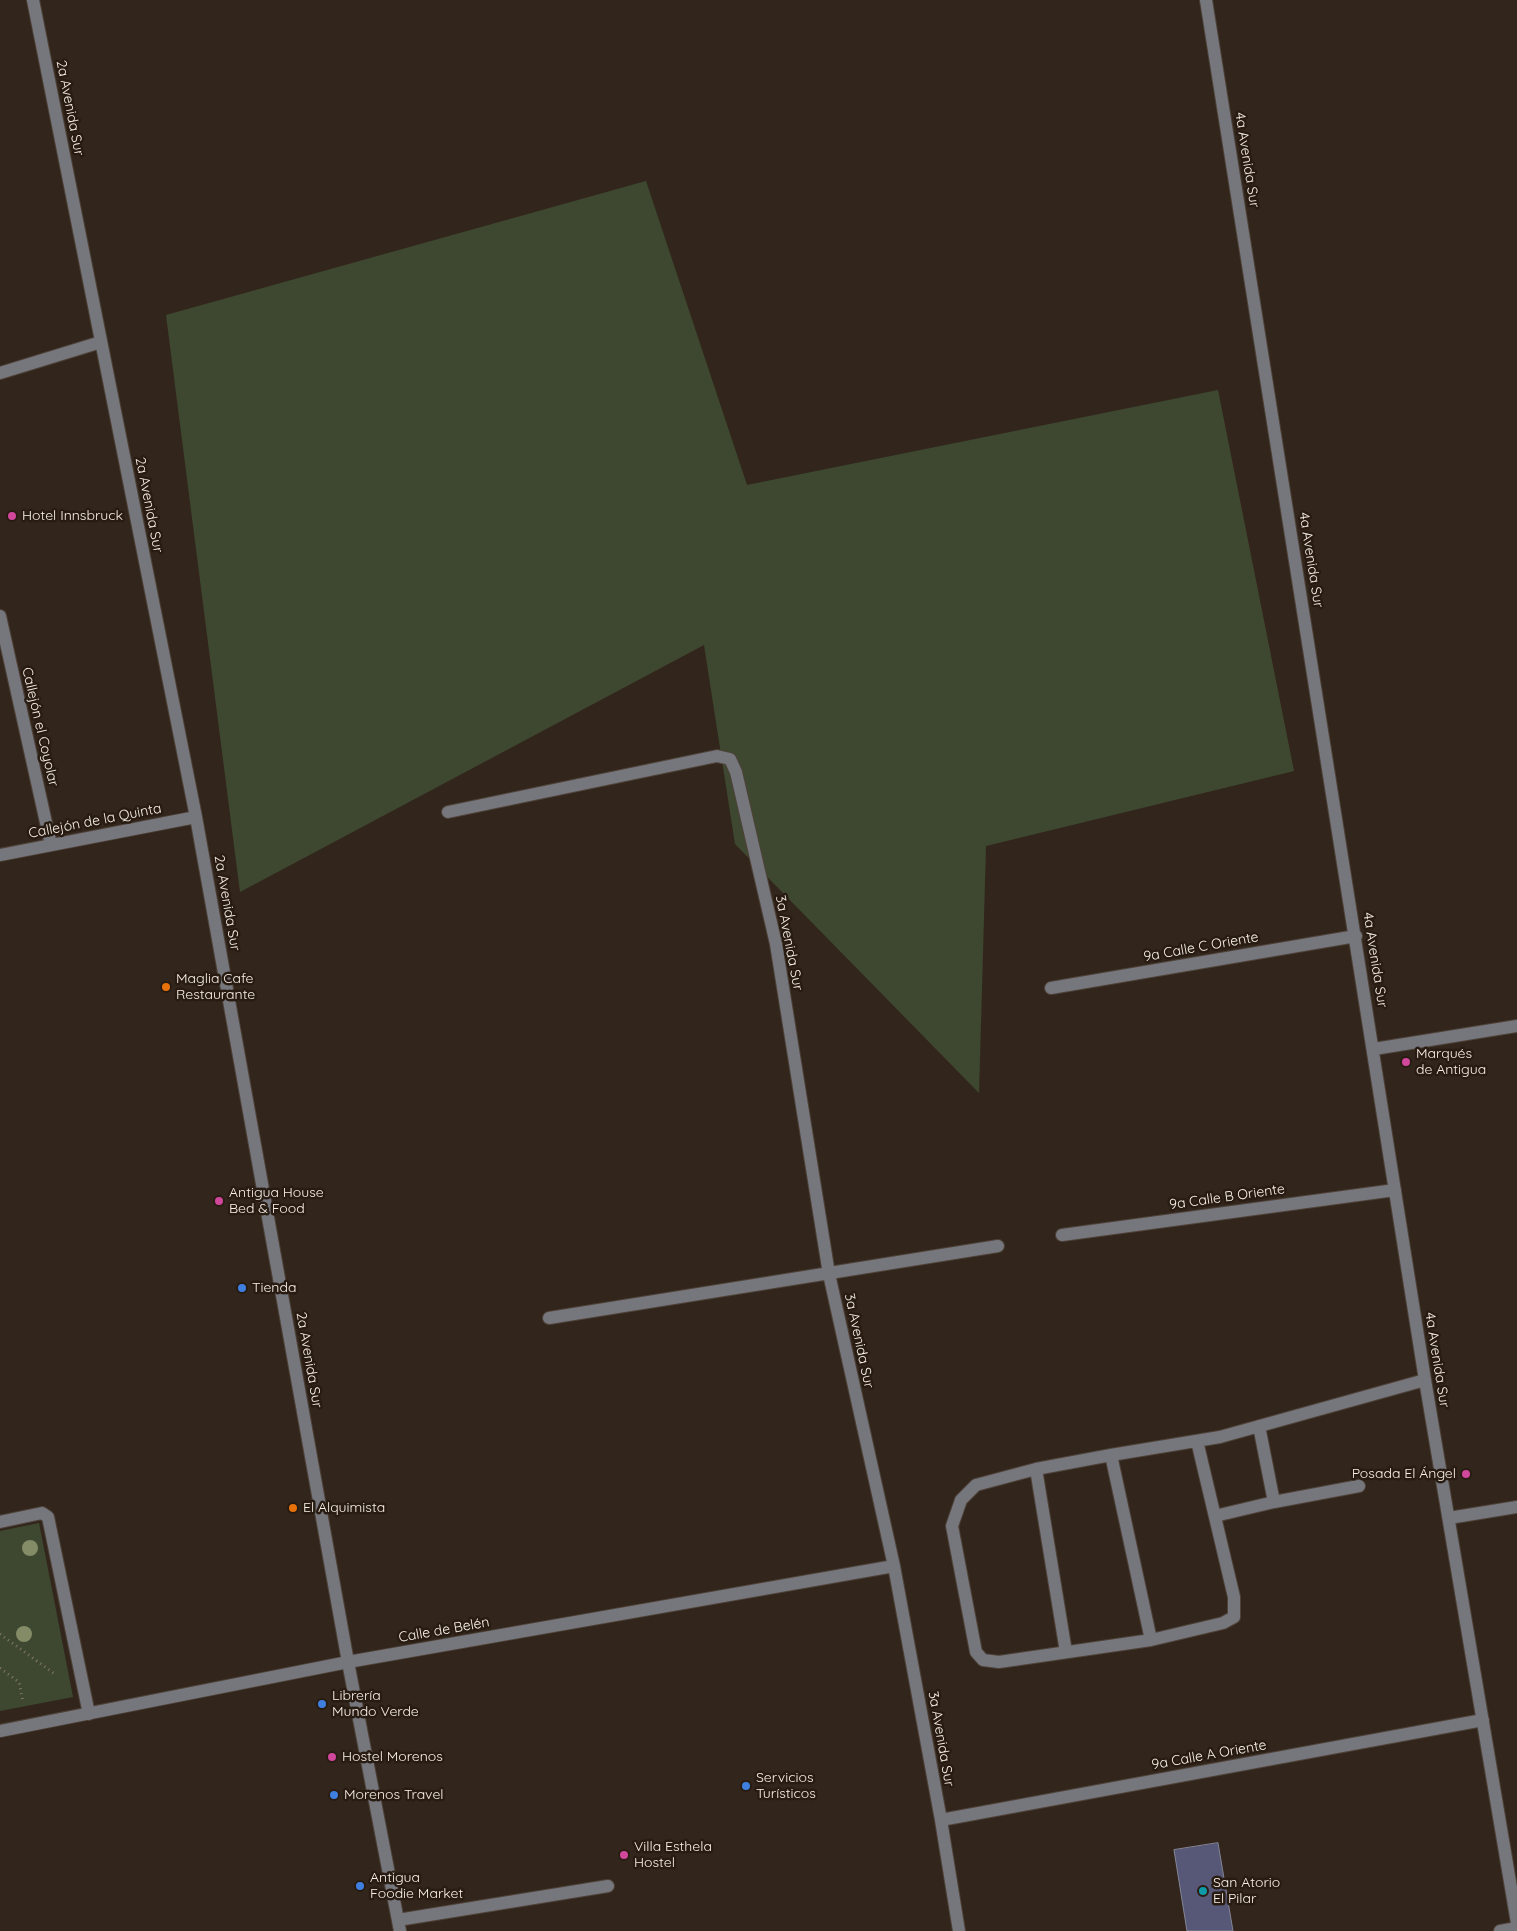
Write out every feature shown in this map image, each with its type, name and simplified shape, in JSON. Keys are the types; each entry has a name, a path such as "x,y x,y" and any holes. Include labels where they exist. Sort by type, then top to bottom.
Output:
{"street":[{"name":"2a Avenida Sur","path":"33,0 196,817 348,1662 399,1926"},
{"name":"4a Avenida Sur","path":"1206,0 1374,1049 1425,1380 1517,1923"},
{"path":"0,373 101,342"},
{"name":"Callejón el Coyolar","path":"0,616 51,845"},
{"name":"3a Avenida Sur","path":"448,812 717,756 730,759 736,772 776,944 829,1274 894,1566 941,1820 959,1931"},
{"name":"Callejón de la Quinta","path":"0,855 196,817"},
{"name":"9a Calle C Oriente","path":"1051,988 1356,936"},
{"path":"1374,1049 1517,1026"},
{"name":"9a Calle B Oriente","path":"1062,1234 1395,1190"},
{"path":"550,1318 998,1246"},
{"path":"1197,1440 1234,1597 1234,1616 1223,1623 1151,1640 999,1662 983,1660 976,1652 952,1526 961,1500 976,1485 1036,1469 1197,1440 1220,1437 1425,1380"},
{"path":"1259,1426 1274,1502"},
{"path":"1111,1455 1151,1640"},
{"path":"1036,1469 1066,1652"},
{"path":"1215,1516 1274,1502 1359,1486"},
{"path":"1449,1518 1517,1508"},
{"path":"0,1522 42,1513 48,1517 90,1714"},
{"name":"Calle de Belén","path":"0,1731 348,1662 894,1566"},
{"name":"9a Calle A Oriente","path":"941,1820 1483,1720"},
{"path":"399,1926 608,1886"},
{"path":"1500,1931 1517,1928"}],"path":[{"path":"0,1634 86,1697"},
{"path":"0,1668 19,1682 29,1725"}],"green space":[{"path":"646,181 747,485 1218,390 1294,771 986,846 979,1093 735,844 704,645 240,892 166,315"},
{"path":"39,1523 73,1697 0,1711 0,1531"}],"building":[{"name":"San Atorio El Pilar","path":"1218,1843 1233,1931 1187,1931 1174,1850"}],"place":[{"name":"Hotel Innsbruck","path":"12,516"},
{"name":"Maglia Cafe Restaurante","path":"166,987"},
{"name":"Marqués de Antigua","path":"1406,1062"},
{"name":"Antigua House Bed & Food","path":"219,1201"},
{"name":"Tienda","path":"242,1288"},
{"name":"Posada El Ángel","path":"1466,1474"},
{"name":"El Alquimista","path":"293,1508"},
{"name":"Librería Mundo Verde","path":"322,1704"},
{"name":"Hostel Morenos","path":"332,1757"},
{"name":"Servicios Turísticos","path":"746,1786"},
{"name":"Morenos Travel","path":"334,1795"},
{"name":"Villa Esthela Hostel","path":"624,1855"},
{"name":"Antigua Foodie Market","path":"360,1886"},
{"name":"San Atorio El Pilar","path":"1203,1891"}]}
